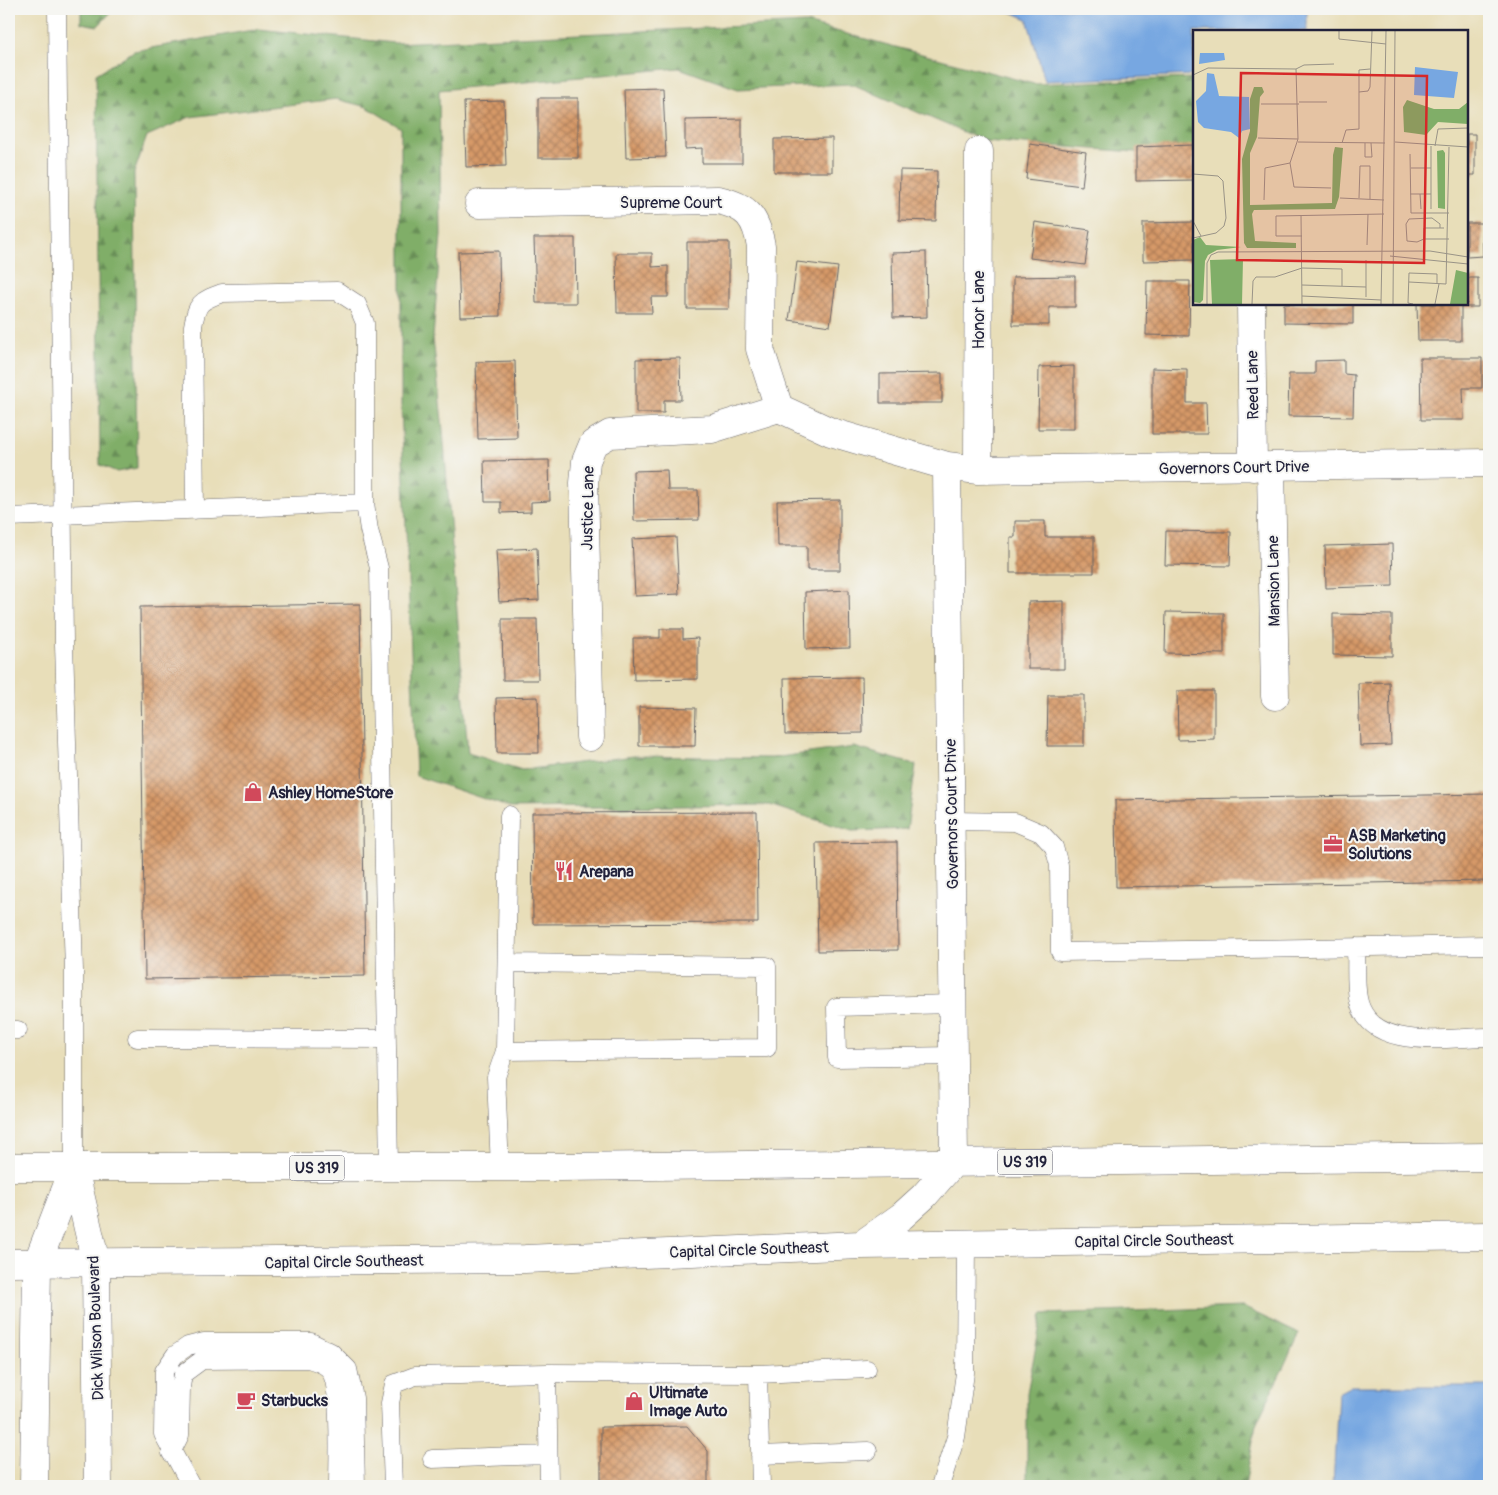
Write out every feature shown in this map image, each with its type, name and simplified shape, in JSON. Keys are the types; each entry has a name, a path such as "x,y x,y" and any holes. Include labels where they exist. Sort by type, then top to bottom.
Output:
{"street":[{"name":"Honor Lane","path":"978,470 979,151"},
{"name":"Supreme Court","path":"479,204 718,200 737,204 752,217 759,233 761,246 760,349 779,408"},
{"name":"Reed Lane","path":"1252,305 1262,467"},
{"name":"Governors Court Drive","path":"779,408 830,432 947,466 978,470 1489,463"},
{"name":"Justice Lane","path":"590,737 584,483 586,461 593,444 610,434 712,429 779,408"},
{"name":"Governors Court Drive","path":"947,466 954,1162"},
{"name":"Mansion Lane","path":"1262,467 1275,696"},
{"name":"US 319","path":"9,1168 500,1168 1489,1158"},
{"path":"861,1245 902,1216 924,1196 954,1162"},
{"name":"Dick Wilson Boulevard","path":"74,1168 96,1263 98,1486"},
{"path":"34,1486 37,1264 74,1168"},
{"name":"Capital Circle Southeast","path":"9,1263 525,1259 861,1245 1489,1236"}],"lane":[{"path":"57,9 64,644 74,971 74,1168"},
{"path":"195,510 194,326 197,308 205,299 222,293 337,291 357,304 365,323 365,503 369,530 379,568 389,1168"},
{"path":"9,517 365,503"},
{"path":"500,1168 496,1077 505,1051 509,815"},
{"path":"951,821 1015,822 1041,833 1054,847 1059,865 1060,952 1489,945"},
{"path":"1356,948 1358,999 1368,1021 1376,1029 1401,1038 1489,1037"},
{"path":"505,1051 767,1048 767,966 507,963"},
{"path":"952,1004 836,1007 837,1058 953,1056"},
{"path":"137,1038 387,1039"},
{"path":"940,1486 956,1437 965,1373 966,1243"},
{"path":"191,1486 162,1434 164,1372 175,1355 188,1346 204,1342 311,1342 330,1352 348,1369 354,1398 356,1486"},
{"path":"171,1453 180,1435 181,1387 184,1374 202,1360 308,1359 320,1362 330,1370 336,1386 338,1486"},
{"path":"393,1486 390,1403 394,1384 415,1376 547,1373 758,1374 867,1369"},
{"path":"547,1373 549,1486"},
{"path":"758,1374 761,1486"},
{"path":"760,1454 868,1450"},
{"path":"432,1459 548,1455"}],"green space":[{"path":"81,9 114,9 98,26 81,23"},
{"path":"806,23 1034,84 1193,78 1193,153 1149,153 984,141 852,84 738,89 679,68 439,90 441,235 433,338 443,430 468,753 522,770 634,756 772,758 854,747 916,765 907,829 852,831 769,805 511,808 416,776 401,406 401,128 367,107 336,99 190,117 147,136 134,173 137,468 117,472 100,465 96,74 134,51 258,29 395,43"},
{"path":"1243,1307 1299,1334 1256,1425 1245,1486 1027,1486 1027,1393 1042,1314"}],"water":[{"path":"1004,9 1307,9 1307,30 1193,30 1193,75 1045,81 1027,19"},
{"path":"1351,1386 1489,1386 1489,1486 1333,1486 1338,1393"}],"building":[{"path":"663,88 666,157 626,158 624,89"},
{"path":"538,98 578,98 578,158 538,158"},
{"path":"504,101 506,166 466,167 464,102"},
{"path":"742,119 742,163 702,163 702,148 685,149 685,120"},
{"path":"1468,134 1475,134 1475,175 1468,175"},
{"path":"832,138 832,172 774,172 774,139"},
{"path":"1030,144 1086,152 1082,186 1026,179"},
{"path":"1193,145 1193,180 1136,181 1136,147"},
{"path":"900,170 937,171 936,221 899,220"},
{"path":"1035,222 1090,230 1085,265 1030,258"},
{"path":"1193,222 1193,260 1143,261 1143,223"},
{"path":"1468,223 1482,223 1483,256 1468,257"},
{"path":"534,238 575,238 576,303 536,303"},
{"path":"687,242 729,242 729,309 687,309"},
{"path":"499,251 500,316 460,317 458,252"},
{"path":"926,252 927,317 893,318 892,253"},
{"path":"616,253 652,253 652,267 668,266 668,297 651,297 652,313 617,313"},
{"path":"797,262 838,267 830,326 789,320"},
{"path":"1075,276 1075,307 1049,307 1049,325 1013,325 1013,277"},
{"path":"1468,278 1478,278 1478,307 1461,307 1461,341 1418,341 1417,305 1468,305"},
{"path":"1147,281 1190,281 1189,336 1146,335"},
{"path":"1284,305 1353,305 1353,324 1284,323"},
{"path":"680,358 681,400 664,400 664,413 636,413 636,359"},
{"path":"1420,358 1482,358 1482,388 1463,388 1464,420 1421,420"},
{"path":"1344,360 1344,374 1354,375 1353,417 1288,416 1289,374 1315,374 1315,361"},
{"path":"515,361 517,438 478,439 476,362"},
{"path":"1074,366 1074,429 1038,429 1039,367"},
{"path":"1152,368 1187,369 1187,403 1206,403 1207,434 1152,434"},
{"path":"942,373 942,403 880,403 880,374"},
{"path":"549,460 550,501 531,502 531,512 501,513 501,502 485,502 484,461"},
{"path":"667,470 668,490 698,490 699,520 634,521 633,471"},
{"path":"840,500 840,570 807,570 807,546 778,546 777,501"},
{"path":"1015,521 1045,521 1045,537 1094,537 1094,573 1010,573 1010,537 1015,537"},
{"path":"1166,531 1231,532 1230,566 1165,565"},
{"path":"676,537 679,594 635,596 632,539"},
{"path":"1392,544 1393,586 1326,588 1325,546"},
{"path":"537,548 539,600 499,602 496,550"},
{"path":"849,590 850,648 806,649 805,592"},
{"path":"1064,601 1064,669 1028,669 1028,602"},
{"name":"Ashley HomeStore","path":"360,604 365,976 145,979 140,607"},
{"path":"1166,612 1224,613 1224,654 1165,653"},
{"path":"1333,614 1392,615 1392,656 1333,655"},
{"path":"502,619 537,619 538,680 503,680"},
{"path":"660,629 683,629 683,639 698,638 698,679 634,680 633,638 660,638"},
{"path":"862,677 863,733 785,734 784,678"},
{"path":"1389,682 1391,745 1360,746 1358,683"},
{"path":"1177,691 1214,691 1214,739 1178,740"},
{"path":"1048,695 1084,695 1084,746 1047,746"},
{"path":"538,697 539,753 497,753 496,698"},
{"path":"639,707 696,708 695,746 639,746"},
{"path":"1489,794 1489,881 1116,887 1115,800"},
{"path":"757,812 758,923 533,924 532,813"},
{"path":"897,842 898,950 818,951 816,843"},
{"path":"687,1426 708,1451 708,1486 601,1486 601,1427"}],"place":[{"name":"Ashley HomeStore","path":"253,792"},
{"name":"ASB Marketing Solutions","path":"1333,844"},
{"name":"Arepana","path":"564,871"},
{"name":"Starbucks","path":"246,1400"},
{"name":"Ultimate Image Auto","path":"634,1401"}]}
